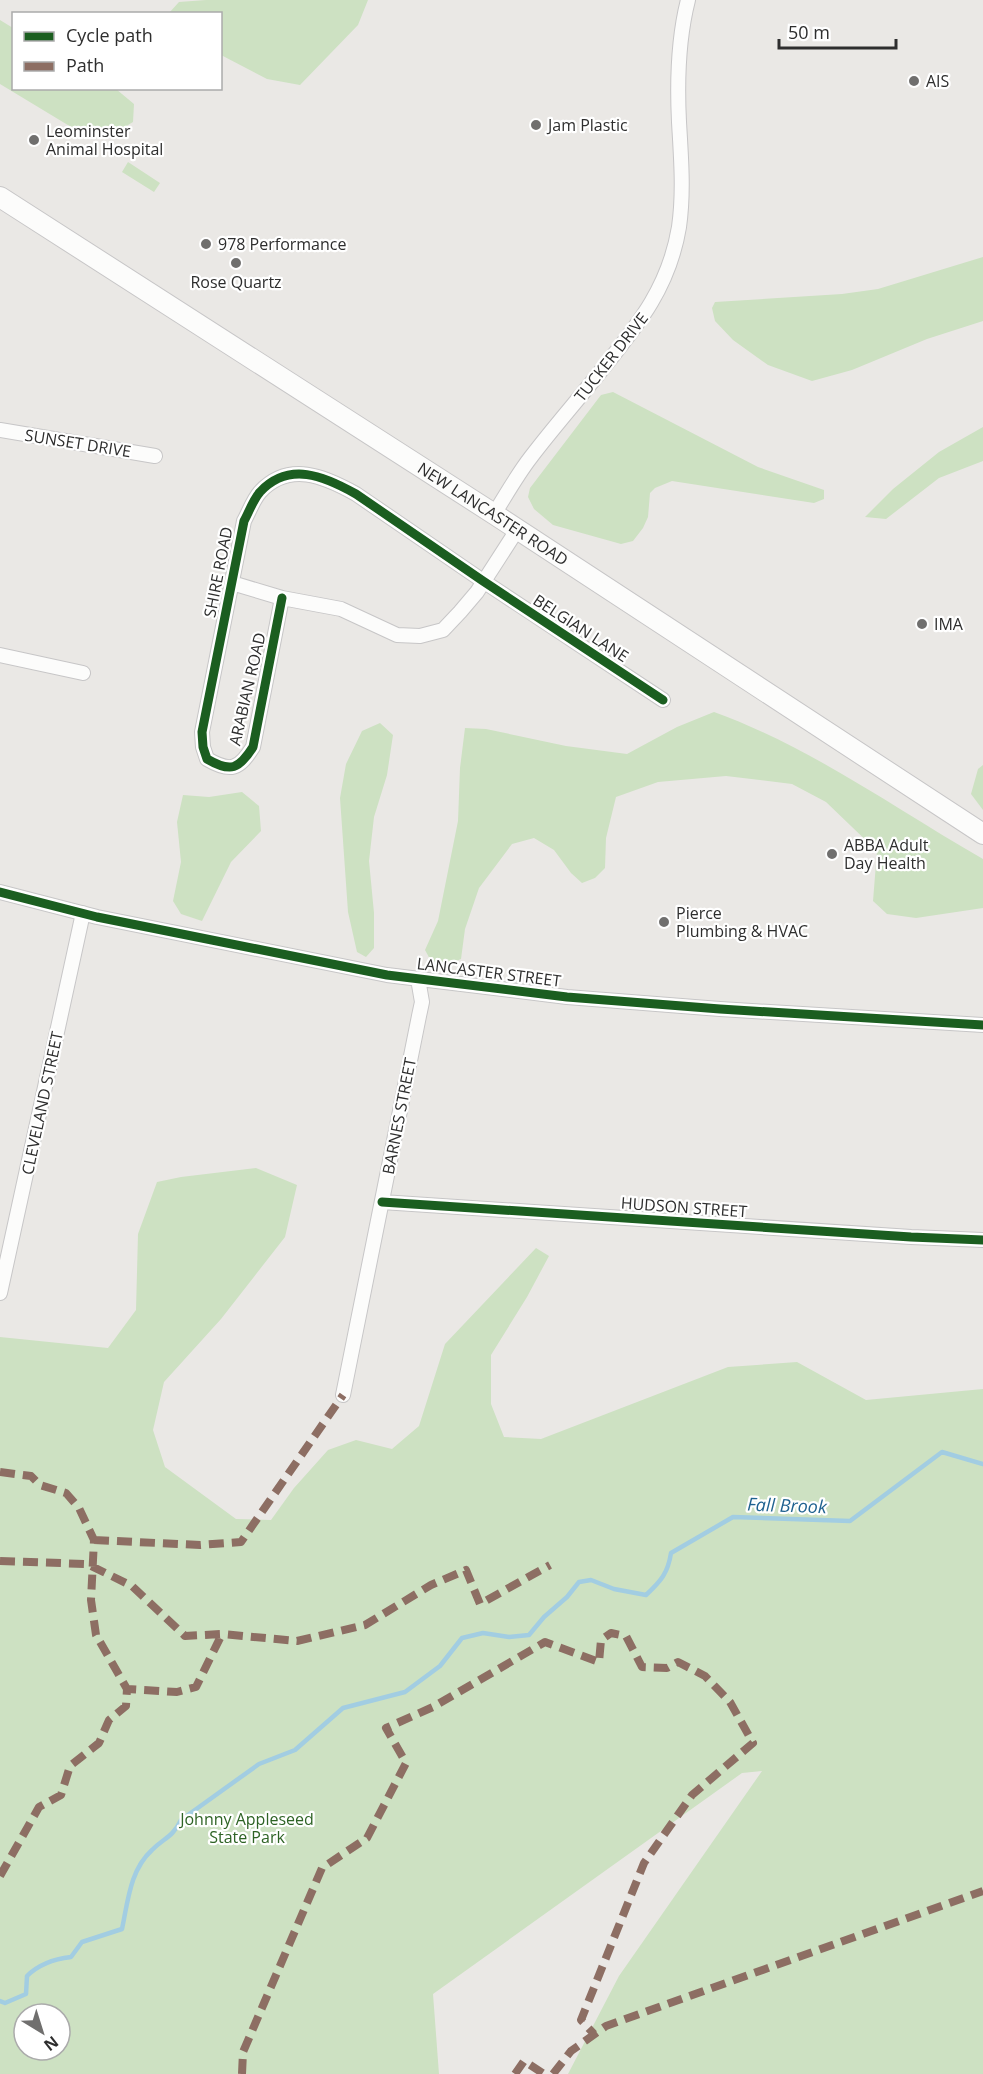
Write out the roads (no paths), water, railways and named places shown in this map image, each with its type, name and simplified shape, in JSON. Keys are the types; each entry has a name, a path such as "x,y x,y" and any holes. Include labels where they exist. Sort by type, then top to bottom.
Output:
{"main road":[{"name":"NEW LANCASTER ROAD","path":"0,197 494,514 983,834"}],"street":[{"name":"TUCKER DRIVE","path":"494,514 529,460 639,323 657,293 670,262 679,226 681,195 680,63 684,16 688,0"},
{"name":"SUNSET DRIVE","path":"0,430 155,456"},
{"name":"SHIRE ROAD","path":"222,767 207,759 202,732 244,521 259,494 273,481 296,474 312,475 336,483 356,494 483,581"},
{"path":"232,583 282,598 341,609 397,634 420,636 443,630 460,612 517,530"},
{"name":"BELGIAN LANE","path":"483,581 663,700"},
{"name":"ARABIAN ROAD","path":"222,767 232,768 244,761 253,747 282,598"},
{"path":"0,655 83,673"},
{"name":"LANCASTER STREET","path":"0,892 83,913 418,979 578,998 983,1025"},
{"name":"CLEVELAND STREET","path":"0,1293 83,913"},
{"name":"BARNES STREET","path":"343,1395 422,1002 418,979"},
{"name":"HUDSON STREET","path":"382,1202 983,1240"}],"waterway":[{"name":"Fall Brook","path":"0,2001 5,2003 26,1994 27,1976 42,1965 71,1957 82,1942 122,1929 134,1876 145,1858 168,1837 181,1820 259,1764 295,1750 343,1708 405,1692 440,1666 462,1638 483,1633 509,1637 529,1635 579,1582 591,1580 614,1589 646,1595 663,1576 671,1553 733,1517 850,1521 942,1452 983,1464"}],"place":[{"name":"AIS","path":"914,81"},
{"name":"Jam Plastic","path":"536,125"},
{"name":"Leominster Animal Hospital","path":"34,140"},
{"name":"978 Performance","path":"206,244"},
{"name":"Rose Quartz","path":"236,263"},
{"name":"IMA","path":"922,624"},
{"name":"ABBA Adult Day Health","path":"832,854"},
{"name":"Pierce Plumbing & HVAC","path":"664,922"}],"park label":[{"name":"Johnny Appleseed State Park","path":"247,1828"}]}
